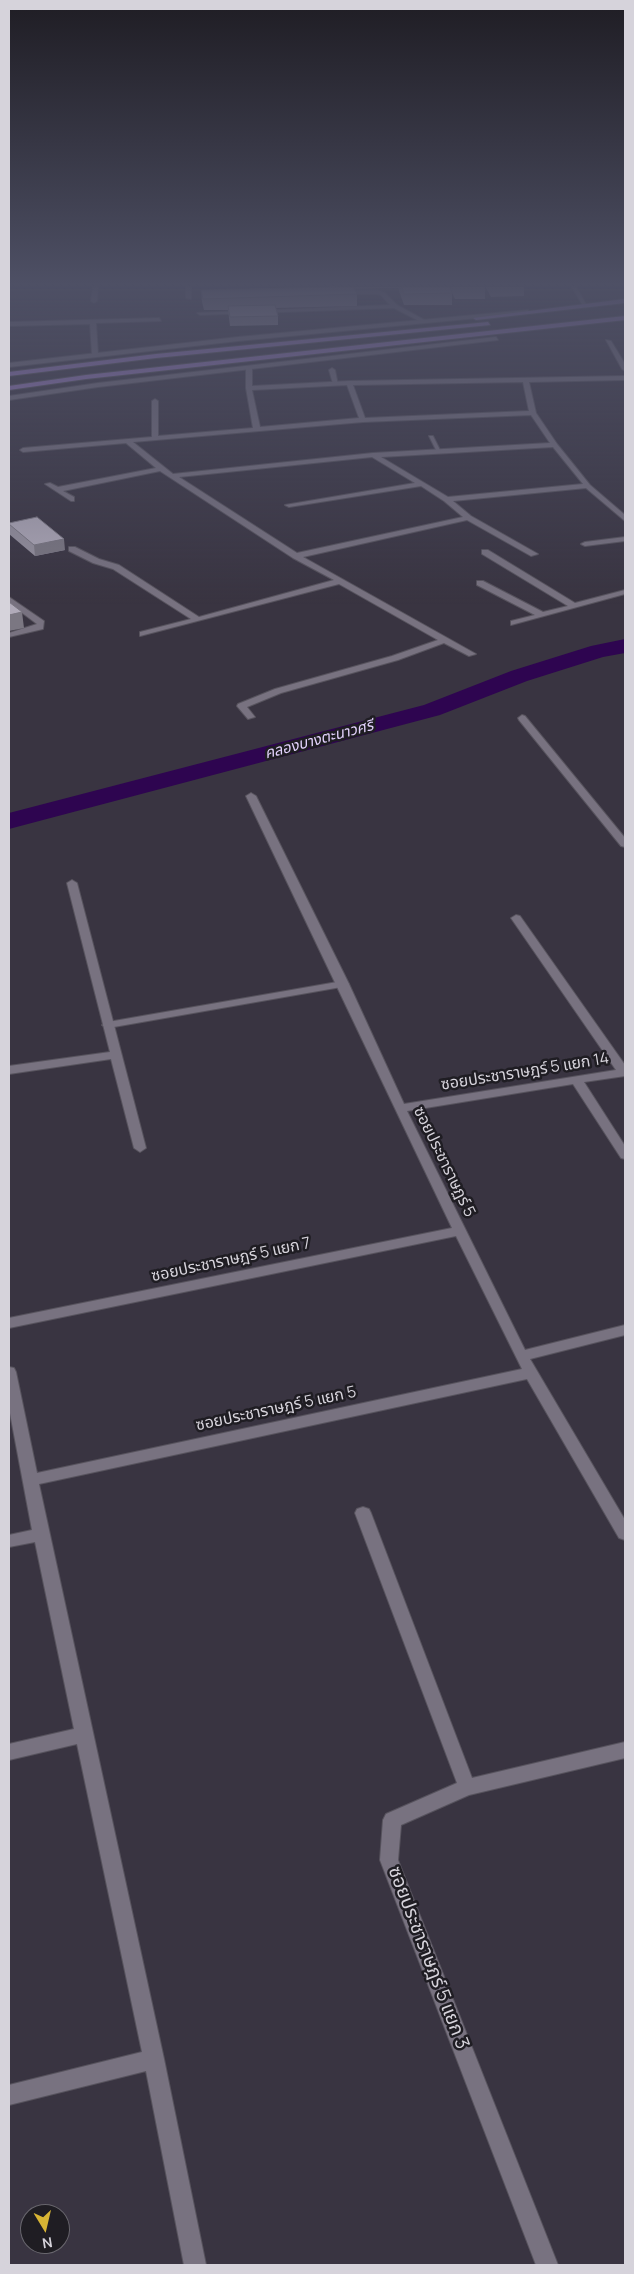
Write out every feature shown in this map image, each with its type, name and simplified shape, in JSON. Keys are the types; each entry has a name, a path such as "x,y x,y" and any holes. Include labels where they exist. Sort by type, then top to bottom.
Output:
{"street":[{"path":"9,398 48,393"},
{"path":"250,393 257,429"},
{"path":"353,393 363,420"},
{"path":"528,393 533,413 555,445 588,486 625,519"},
{"path":"155,401 155,439"},
{"path":"23,450 363,420 533,413"},
{"path":"431,436 439,451"},
{"path":"129,442 171,476 296,556 472,654"},
{"path":"171,476 374,455 555,445"},
{"path":"374,455 447,499 468,518 534,554"},
{"path":"56,490 161,469"},
{"path":"48,484 71,498"},
{"path":"289,505 422,484"},
{"path":"447,499 588,486"},
{"path":"296,556 468,518"},
{"path":"585,544 625,538"},
{"path":"72,549 96,562 116,567 197,619"},
{"path":"485,552 574,606"},
{"path":"143,634 340,580"},
{"path":"480,583 542,615"},
{"path":"514,623 625,592"},
{"path":"9,598 41,624 40,627 9,635"},
{"path":"251,717 241,706 278,691 395,658 445,640"},
{"path":"522,718 625,844"},
{"name":"ซอยประชาราษฏร์ 5","path":"252,796 343,984 400,1108 521,1356 625,1534"},
{"path":"72,883 140,1148"},
{"path":"516,918 625,1072"},
{"path":"108,1025 343,984"},
{"path":"9,1070 116,1055"},
{"name":"ซอยประชาราษฎร์ 5 แยก 14","path":"400,1108 625,1072"},
{"path":"577,1080 625,1155"},
{"name":"ซอยประชาราษฎร์ 5 แยก 7","path":"9,1323 460,1232"},
{"path":"521,1356 625,1330"},
{"path":"9,1372 41,1534 154,2059 195,2265"},
{"name":"ซอยประชาราษฎร์ 5 แยก 5","path":"30,1480 530,1373"},
{"path":"364,1513 467,1787"},
{"path":"9,1541 41,1534"},
{"path":"9,1752 85,1734"},
{"name":"ซอยประชาราษฎร์ 5 แยก 3","path":"546,2265 389,1860 392,1820 467,1787 625,1750"},
{"path":"9,2095 154,2059"}],"building":[{"path":"37,517 64,539 34,545 9,524"},
{"path":"9,602 22,612 9,615"}],"waterway":[{"name":"คลองบางตะนาวศรี","path":"9,821 432,710 519,676 599,651 625,646"}]}
